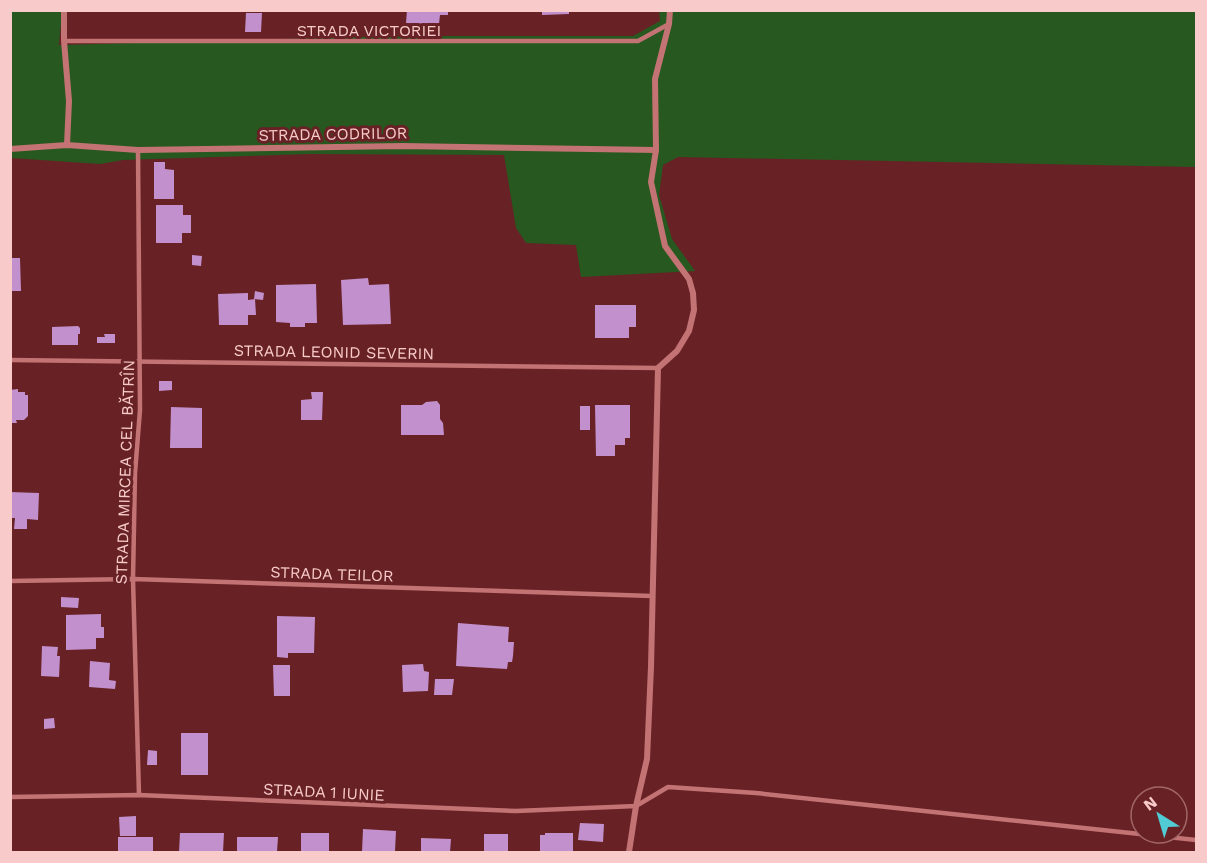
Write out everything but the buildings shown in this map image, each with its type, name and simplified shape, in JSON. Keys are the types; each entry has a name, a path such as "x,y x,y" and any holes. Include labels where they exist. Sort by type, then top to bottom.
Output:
{"street":[{"path":"64,10 69,101 67,145"},
{"path":"629,852 646,759 651,666 658,368 677,351 689,331 694,310 690,279 664,246 651,182 656,150 655,79 669,24 670,10"},
{"name":"STRADA CODRILOR","path":"10,149 67,145 138,150 403,146 656,150"}],"lane":[{"name":"STRADA VICTORIEI","path":"64,41 638,41 669,24"},
{"name":"STRADA MIRCEA CEL BĂTRÎN","path":"138,150 140,410 135,473 133,579 139,795"},
{"name":"STRADA LEONID SEVERIN","path":"10,360 658,368"},
{"name":"STRADA TEILOR","path":"10,581 133,579 652,596"},
{"path":"636,806 668,787 756,794 1197,840"},
{"name":"STRADA 1 IUNIE","path":"10,797 139,795 516,811 636,806"}],"green space":[{"path":"659,10 1196,11 1196,167 678,157 663,165 659,195 672,239 695,271 581,277 576,245 526,243 516,228 504,155 310,154 123,160 100,164 11,158 10,11 62,11 59,45 398,36 633,36 660,21"}]}
